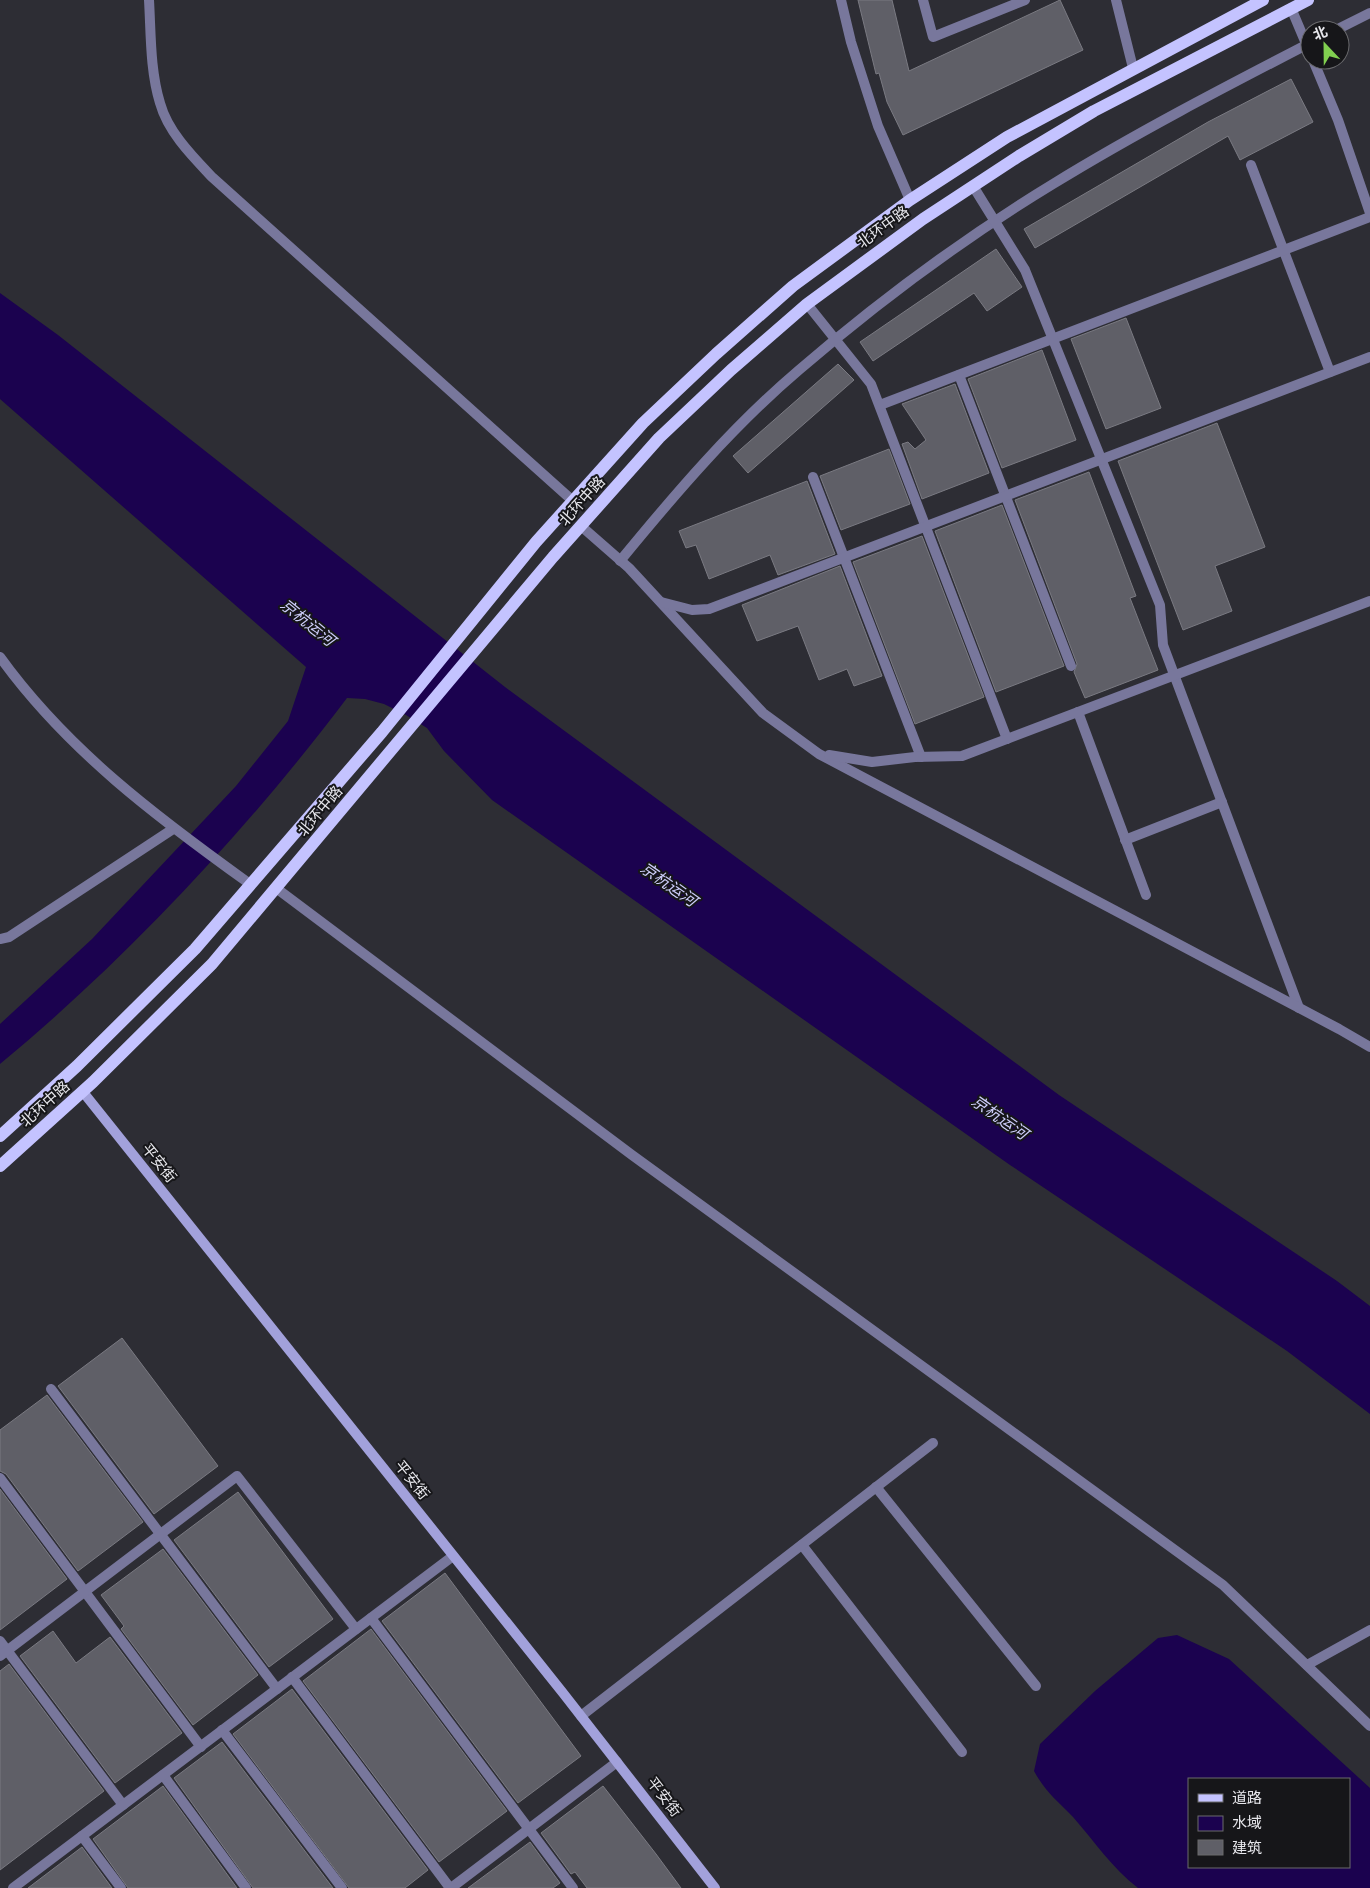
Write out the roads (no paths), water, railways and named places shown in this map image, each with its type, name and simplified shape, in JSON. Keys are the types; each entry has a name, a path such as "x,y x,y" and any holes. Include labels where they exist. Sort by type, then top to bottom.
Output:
{"main road":[{"name":"北环中路","path":"0,1136 136,1009 195,949 382,732 536,542 643,422 716,354 793,286 910,200 1007,137 1263,0"},
{"name":"北环中路","path":"0,1166 83,1092 212,964 581,526 659,438 731,370 807,304 923,219 973,186 1094,111 1308,0"}],"street":[{"path":"149,0 151,52 160,104 175,134 190,154 212,177 573,501"},
{"path":"840,0 851,42 878,126 910,200"},
{"path":"923,0 933,37 1025,0"},
{"path":"1116,0 1133,68"},
{"path":"1292,8 1300,26"},
{"path":"1350,23 1370,13"},
{"path":"620,561 666,505 746,419 799,370 911,282 1052,184 1139,134 1300,52"},
{"path":"1317,70 1338,120 1370,213"},
{"path":"1251,166 1330,372"},
{"path":"973,186 1025,270 1160,605 1163,645 1299,1008"},
{"path":"880,405 1370,217"},
{"path":"807,304 837,339 871,384 1007,739"},
{"path":"660,602 692,610 709,609 1370,357"},
{"path":"959,375 1071,666"},
{"path":"813,477 921,757"},
{"path":"581,526 620,561 660,602 763,713 819,754 1370,1047"},
{"path":"819,754 872,762 921,757 962,756 1370,601"},
{"path":"0,657 26,694 60,730 173,828 250,884"},
{"path":"1078,712 1146,895"},
{"path":"1126,840 1222,802"},
{"path":"0,938 9,937 173,828"},
{"path":"276,888 632,1155 1223,1585 1370,1726"},
{"name":"平安街","path":"83,1092 454,1556 715,1888"},
{"path":"51,1389 277,1689"},
{"path":"581,1716 933,1443"},
{"path":"3,1653 237,1476 356,1630"},
{"path":"0,1478 201,1747"},
{"path":"876,1487 1036,1686"},
{"path":"802,1545 962,1752"},
{"path":"13,1888 454,1556"},
{"path":"371,1618 573,1888"},
{"path":"1307,1665 1370,1630"},
{"path":"0,1641 3,1653 123,1805"},
{"path":"292,1677 451,1888 617,1762"},
{"path":"222,1730 342,1888"},
{"path":"163,1775 246,1888"},
{"path":"82,1836 121,1888"}],"water":[{"name":"京杭运河","path":"0,293 58,335 505,687 1059,1095 1337,1281 1370,1306 1370,1414 1287,1351 1010,1165 492,800 444,751 427,728 384,704 365,699 347,698 269,795 184,891 94,981 0,1064 0,1024 92,939 236,786 288,721 306,667 0,399"},
{"path":"1177,1635 1229,1659 1370,1788 1370,1888 1138,1888 1112,1863 1073,1817 1047,1791 1034,1771 1040,1744 1095,1691 1158,1638"}]}
